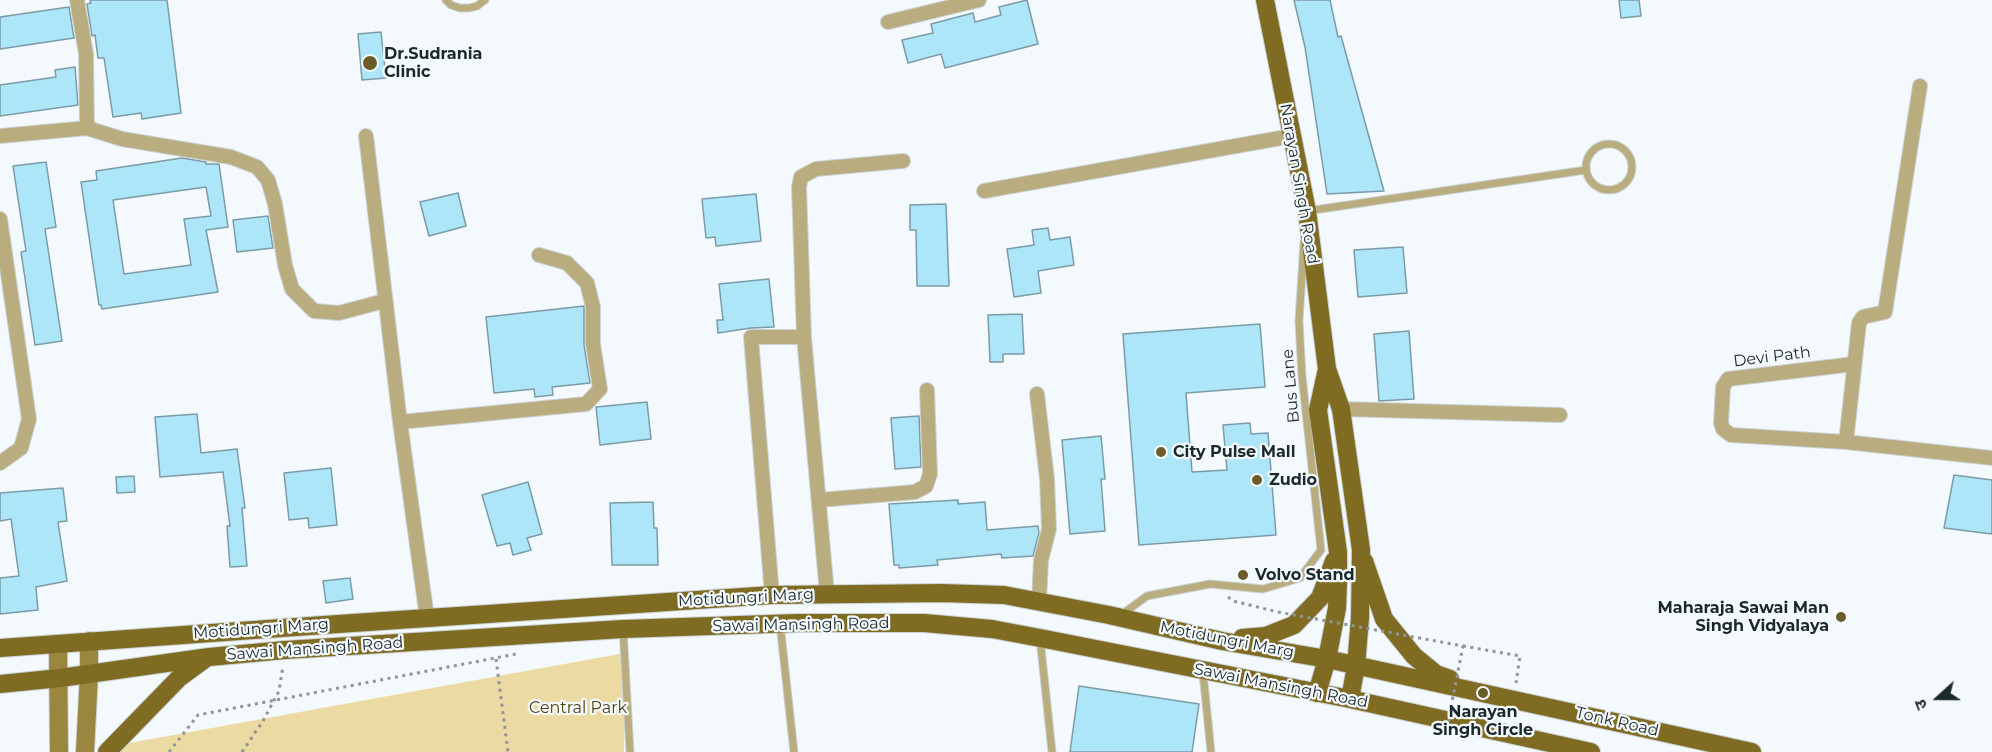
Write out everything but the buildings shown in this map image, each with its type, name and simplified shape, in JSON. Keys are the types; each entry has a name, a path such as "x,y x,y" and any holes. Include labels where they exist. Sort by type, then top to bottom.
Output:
{"main road":[{"name":"Narayan Singh Road","path":"1265,0 1307,211 1327,369"},
{"path":"1327,369 1341,409 1361,550 1360,618 1356,666 1350,699"},
{"path":"1317,693 1327,659 1337,608 1338,552 1318,410 1327,369"},
{"path":"1361,550 1384,619 1414,656 1436,674 1483,693"},
{"path":"1222,641 1266,636 1294,625 1320,598 1338,552"},
{"name":"Motidungri Marg","path":"0,648 772,596 951,593 1004,595 1119,617 1222,641 1327,659 1483,693"},
{"name":"Sawai Mansingh Road","path":"0,684 209,657 285,650 624,629 780,624 924,623 992,629 1040,638 1350,699 1591,752"},
{"path":"107,752 179,678 209,657"},
{"name":"Tonk Road","path":"1483,693 1752,752"}],"street":[{"path":"77,0 86,54 87,128"},
{"path":"888,22 979,0"},
{"path":"1846,442 1860,320 1885,312 1920,86"},
{"path":"0,136 87,128 122,139 231,157 257,166 267,180 275,204 285,265 292,289 314,311 339,313 384,301"},
{"path":"366,136 399,422 427,618"},
{"path":"984,191 1292,136"},
{"path":"827,594 804,337 799,188 801,177 816,169 903,161"},
{"path":"0,219 29,418 21,448 0,463"},
{"path":"399,422 586,404 600,388 593,344 593,307 587,283 567,263 539,255"},
{"path":"772,596 751,337 804,337"},
{"name":"Devi Path","path":"1854,364 1728,379 1724,387 1721,423 1723,429 1731,435 1846,442 1992,458"},
{"path":"819,500 915,492 926,486 930,474 927,390"},
{"path":"1037,394 1047,479 1049,529 1041,560 1039,602"},
{"path":"1341,409 1560,415"},
{"path":"85,752 89,641"},
{"path":"58,644 59,752"}],"lane":[{"path":"446,0 451,5 469,8 485,0"},
{"path":"1602,145 1618,146 1629,156 1632,164 1625,184 1612,190 1598,188 1588,177 1586,170 1590,155 1602,145"},
{"path":"1307,211 1586,170"},
{"name":"Bus Lane","path":"1119,617 1147,596 1210,584 1263,589 1300,578 1321,550 1300,343 1300,276 1307,211"},
{"path":"780,624 794,752"},
{"path":"624,629 630,752"},
{"path":"1040,638 1052,752"},
{"path":"1203,670 1211,752"}],"path":[{"path":"1233,601 1278,612 1520,656 1514,699"},
{"path":"493,637 508,752"},
{"path":"1445,737 1463,646"},
{"path":"242,752 279,691 285,650"},
{"path":"169,752 198,715 517,654"}],"green space":[{"name":"Central Park","path":"625,653 624,752 113,752 113,746"}],"place":[{"name":"Dr.Sudrania Clinic","path":"370,63"},
{"name":"City Pulse Mall","path":"1161,452"},
{"name":"Zudio","path":"1257,480"},
{"name":"Volvo Stand","path":"1243,575"},
{"name":"Maharaja Sawai Man Singh Vidyalaya","path":"1841,617"},
{"name":"Narayan Singh Circle","path":"1483,693"}]}
